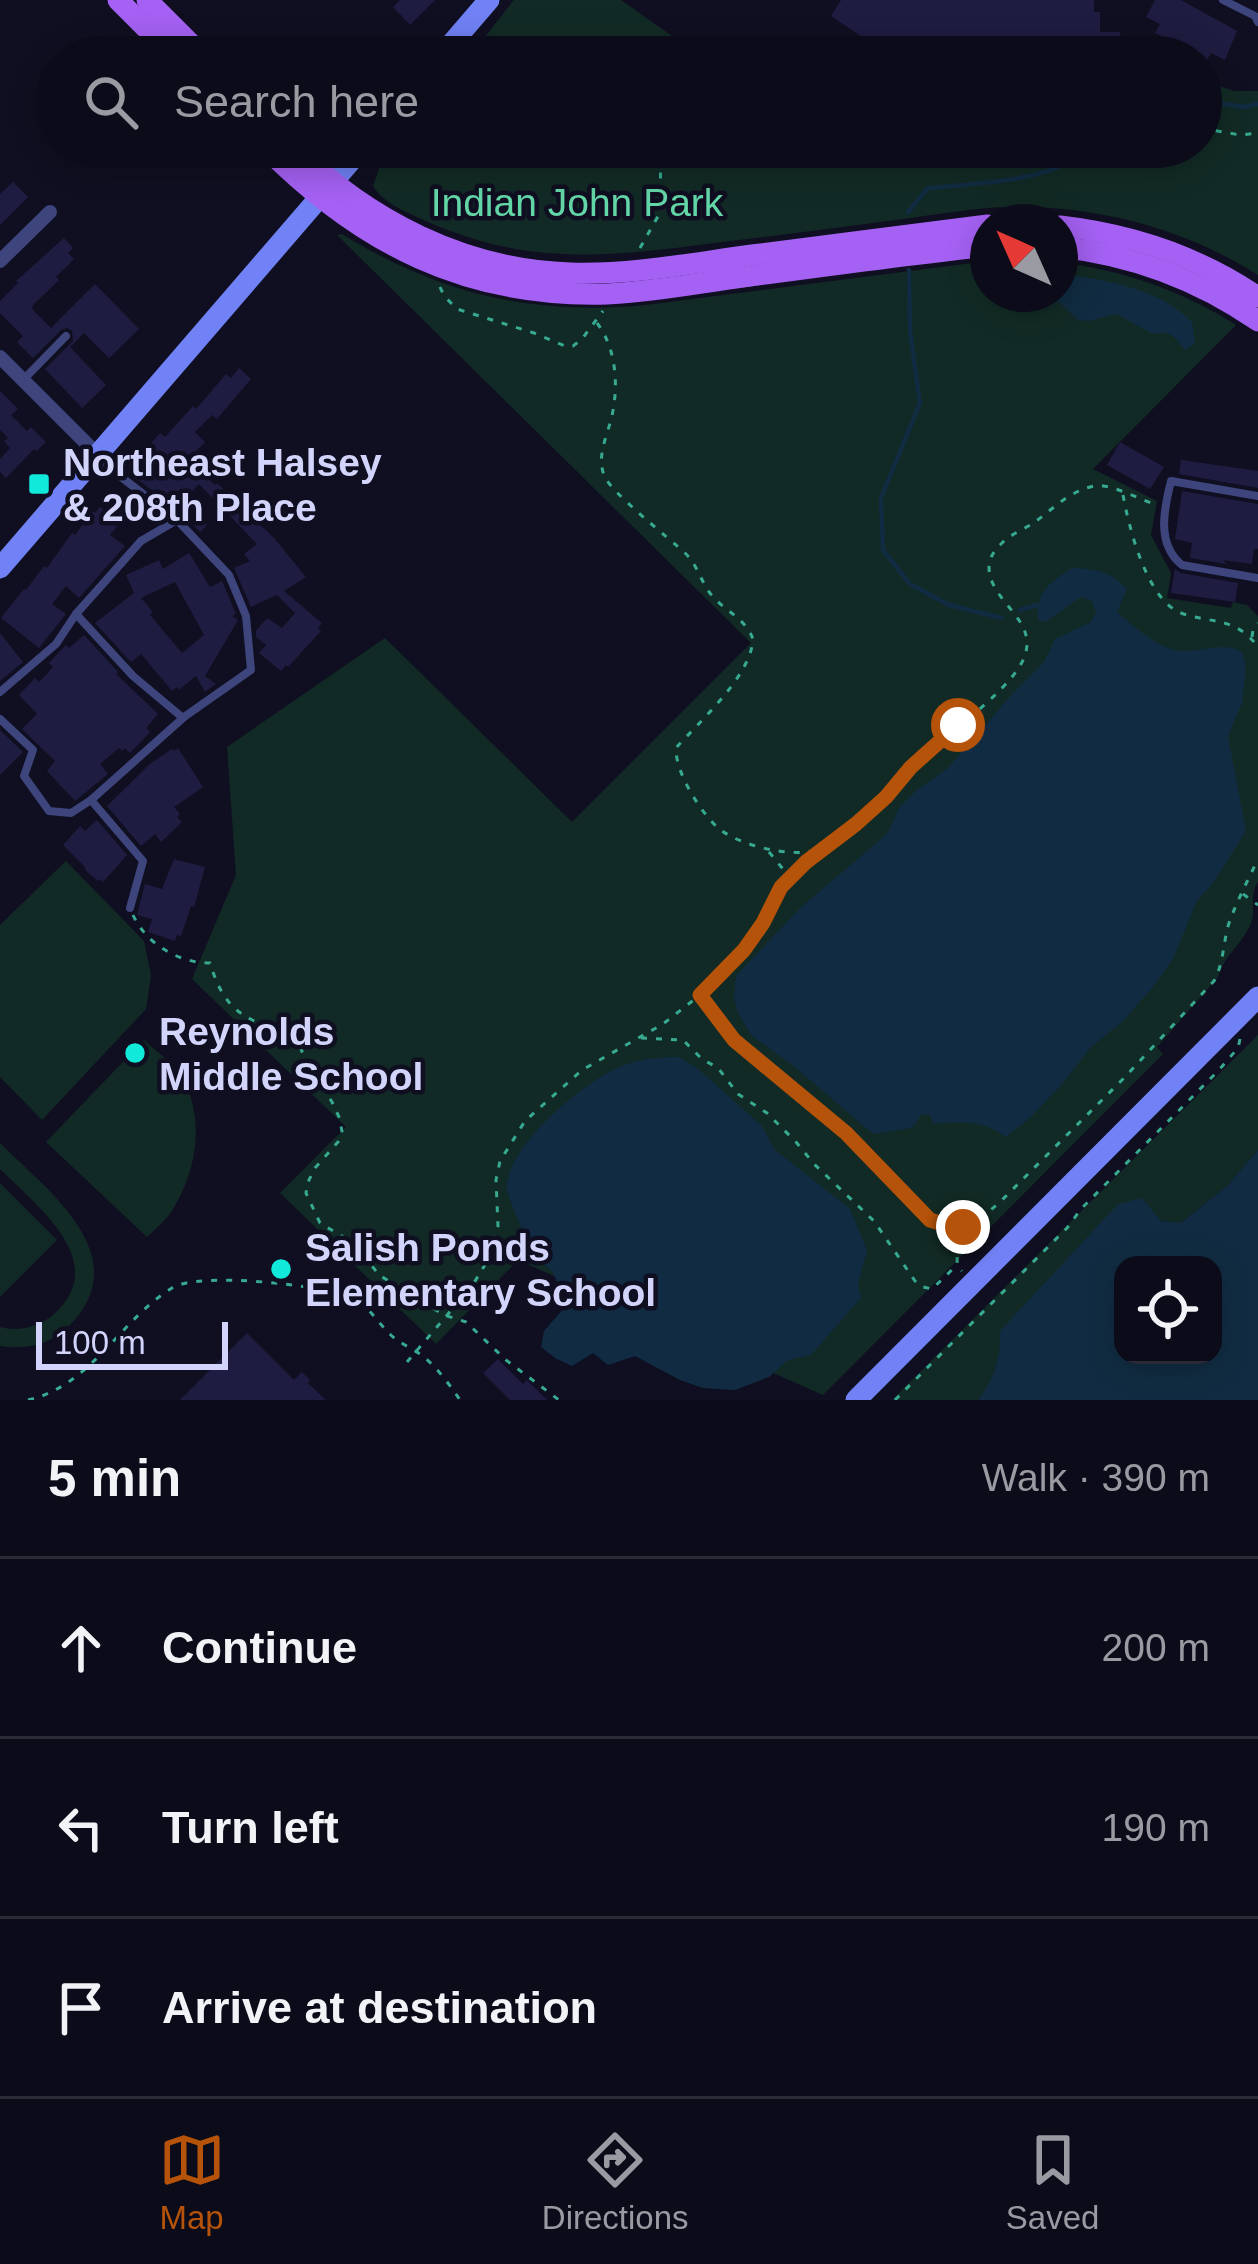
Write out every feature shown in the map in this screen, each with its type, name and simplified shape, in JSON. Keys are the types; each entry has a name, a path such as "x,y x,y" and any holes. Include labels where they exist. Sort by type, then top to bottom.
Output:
{"main road":[{"path":"118,0 154,36"},
{"path":"147,0 184,36"},
{"path":"455,36 477,4"},
{"path":"296,168 427,241 495,262 556,272 622,271 970,227"},
{"path":"310,168 370,233 440,268 524,289 608,294 970,248"},
{"path":"0,568 344,168"},
{"path":"1078,229 1161,248 1229,278 1258,297"},
{"path":"1078,250 1161,270 1258,321"},
{"path":"856,1400 1258,997"}],"street":[{"path":"0,261 50,212"},
{"path":"0,356 98,454"}],"lane":[{"path":"1223,0 1258,22"},
{"path":"23,380 66,336"},
{"path":"0,719 33,750 24,776 49,811 71,813 92,800 183,718 251,670 246,616 229,575 177,520 98,454"},
{"path":"1258,496 1171,481 1164,530 1174,558 1182,565 1258,578"},
{"path":"0,692 56,644 76,614 141,541 177,520"},
{"path":"76,614 133,676 183,718"},
{"path":"92,800 142,861 130,908"}],"path":[{"path":"1222,132 1258,133"},
{"path":"640,248 661,211 660,168"},
{"path":"440,268 444,296 457,309 565,346 582,340 603,311"},
{"path":"596,322 608,340 617,382 603,447 603,474 617,493 688,556 711,595 745,623 753,639 740,674 676,748 683,778 715,825 730,836 768,850 823,849"},
{"path":"781,887 886,797 911,767 1020,667 1029,646 1024,627 992,578 989,565 1004,541 1070,495 1096,485 1165,507"},
{"path":"1122,494 1134,542 1163,602 1183,614 1241,629 1258,646"},
{"path":"1252,639 1258,623"},
{"path":"407,1363 491,1256 498,1226 496,1180 514,1135 562,1086 606,1054 663,1024 744,950 781,887 783,869 768,850"},
{"path":"930,1220 953,1227 981,1219 1214,981 1231,917 1258,859"},
{"path":"1241,893 1258,905"},
{"path":"130,908 138,927 161,949 195,963 210,963 230,1005 247,1019 298,1041 342,1131 308,1182 306,1193 315,1215 328,1229 355,1244 379,1275 444,1316 466,1322 559,1400"},
{"path":"639,1038 683,1040 718,1068 738,1094 767,1113 874,1221 893,1252 923,1287 932,1289 957,1265 954,1243 856,1142 734,1040 700,995"},
{"path":"895,1400 1230,1059 1240,1040 1234,1020"},
{"path":"957,1265 973,1282"},
{"path":"28,1400 60,1389 80,1374 174,1286 218,1279 280,1283 360,1302 388,1334 421,1354 460,1400"},
{"path":"360,1302 394,1283"}],"green space":[{"path":"514,0 621,0 672,36 486,36"},
{"name":"Indian John Park","path":"1222,87 1258,91 1258,275 1172,233 1078,211 1078,204 970,204 970,210 805,232 639,252 568,254 498,245 463,235 390,203 373,186 379,168 1222,168"},
{"path":"337,235 451,286 564,307 646,305 970,263 970,312 1078,312 1078,265 1151,284 1236,325 1093,469 1157,501 1151,535 1171,573 1167,598 1231,608 1233,602 1247,605 1258,616 1258,882 1251,923 1218,977 1157,1047 1163,1054 823,1395 518,1260 436,1344 280,1193 346,1127 192,979 236,875 227,747 385,638 572,822 751,643"},
{"path":"66,861 144,941 151,975 146,1009 42,1120 0,1077 0,925"},
{"path":"1258,1035 1258,1150 1228,1185 1181,1223 1161,1221 1001,1349 990,1385 978,1400 892,1400"},
{"path":"144,1040 179,1073 196,1124 193,1159 182,1193 168,1217 147,1237 46,1142"},
{"path":"0,1143 78,1226 90,1250 94,1275 88,1300 69,1326 46,1342 28,1346 0,1346 0,1327 21,1329 53,1315 69,1295 75,1275 62,1236 0,1169"},
{"path":"0,1183 57,1240 0,1297"}],"water":[{"path":"1078,276 1130,287 1164,301 1192,322 1195,342 1186,350 1170,334 1153,334 1116,314 1078,320 1070,312 1078,312"},
{"path":"1072,568 1102,572 1121,583 1127,589 1117,612 1159,644 1184,651 1228,647 1243,653 1242,703 1228,736 1246,831 1197,901 1173,959 1152,988 1091,1047 1031,1117 1006,1137 971,1123 933,1124 930,1115 922,1114 912,1128 873,1134 751,1035 737,1011 736,976 800,908 887,834 900,806 947,769 1044,662 1055,639 1091,622 1096,612 1092,601 1081,597 1045,622 1038,621 1039,602 1046,589"},
{"path":"679,1057 762,1126 774,1149 850,1209 867,1250 858,1285 861,1298 811,1355 788,1360 769,1377 735,1390 703,1388 635,1356 608,1365 593,1353 572,1366 541,1347 544,1331 564,1305 553,1273 534,1254 507,1190 509,1173 531,1137 583,1089 631,1063"},
{"path":"1258,1150 1258,1400 978,1400 995,1368 1000,1331 1118,1204 1142,1198 1161,1221 1181,1223 1228,1185"}],"building":[{"path":"400,0 435,0 410,25 393,7"},
{"path":"841,0 1094,0 1094,12 1100,12 1100,32 1120,32 1120,36 861,36 831,16"},
{"path":"1155,0 1181,0 1237,31 1225,60 1222,36 1161,36 1155,33 1160,24 1146,17"},
{"path":"13,182 28,197 0,225 0,194"},
{"path":"64,238 73,248 68,253 74,259 32,309 51,328 95,284 139,329 109,358 84,333 70,347 106,385 82,408 45,369 73,341 72,331 61,330 33,358 17,342 23,336 0,313 0,301 16,281"},
{"path":"239,368 251,379 217,419 212,415 195,432 205,442 190,457 274,538 306,577 284,591 322,623 321,631 281,671 259,653 266,645 256,631 267,618 282,628 295,613 277,595 251,607 234,568 250,561 244,554 257,544 199,484 183,501 207,525 200,532 133,476 146,459 141,454 160,433 165,437 226,374 231,378"},
{"path":"0,391 18,409 11,415 46,442 6,478 0,472 0,459 10,448 0,430"},
{"path":"1120,442 1164,467 1150,489 1107,465"},
{"path":"1181,460 1258,471 1258,488 1179,474"},
{"path":"1182,491 1258,504 1258,549 1254,549 1252,564 1190,558 1192,543 1175,539"},
{"path":"100,507 120,522 110,535 125,546 79,598 66,586 52,604 66,614 39,648 1,618"},
{"path":"189,553 210,587 222,581 236,614 232,616 238,620 205,676 216,684 205,692 196,676 172,691 141,654 131,662 95,623 134,593 126,575 159,560 163,569","holes":["175,582 204,635 182,653 141,598"]},
{"path":"1175,569 1238,583 1235,602 1171,593"},
{"path":"0,633 23,662 0,681"},
{"path":"84,635 158,714 146,728 150,732 130,753 119,748 100,764 108,774 75,801 47,771 55,761 22,729 37,714 19,695 35,678 39,682 46,675 53,667 49,663 66,645 69,648"},
{"path":"0,730 23,752 0,775"},
{"path":"178,748 203,787 174,807 182,822 161,842 155,834 141,846 107,806 151,763"},
{"path":"97,820 127,855 103,882 63,845 80,826 85,831"},
{"path":"174,859 205,867 194,907 175,941 148,932 152,919 137,915 145,884 162,889"},
{"path":"247,1333 294,1380 302,1372 326,1400 180,1400"},
{"path":"498,1359 547,1400 510,1400 483,1373"}],"waterway":[{"path":"1222,104 1258,104"},
{"path":"908,212 928,188 994,182 1055,168"},
{"path":"909,270 910,331 920,403 881,498 883,550 910,584 949,605 1002,618"},
{"path":"1020,610 1037,605"}],"place":[{"name":"Northeast Halsey & 208th Place","path":"39,484"},
{"name":"Reynolds Middle School","path":"135,1053"},
{"name":"Salish Ponds Elementary School","path":"281,1269"}],"route":[{"path":"958,725 886,797 781,887 744,950 700,995 734,1040 866,1150 930,1220 963,1227"}]}
